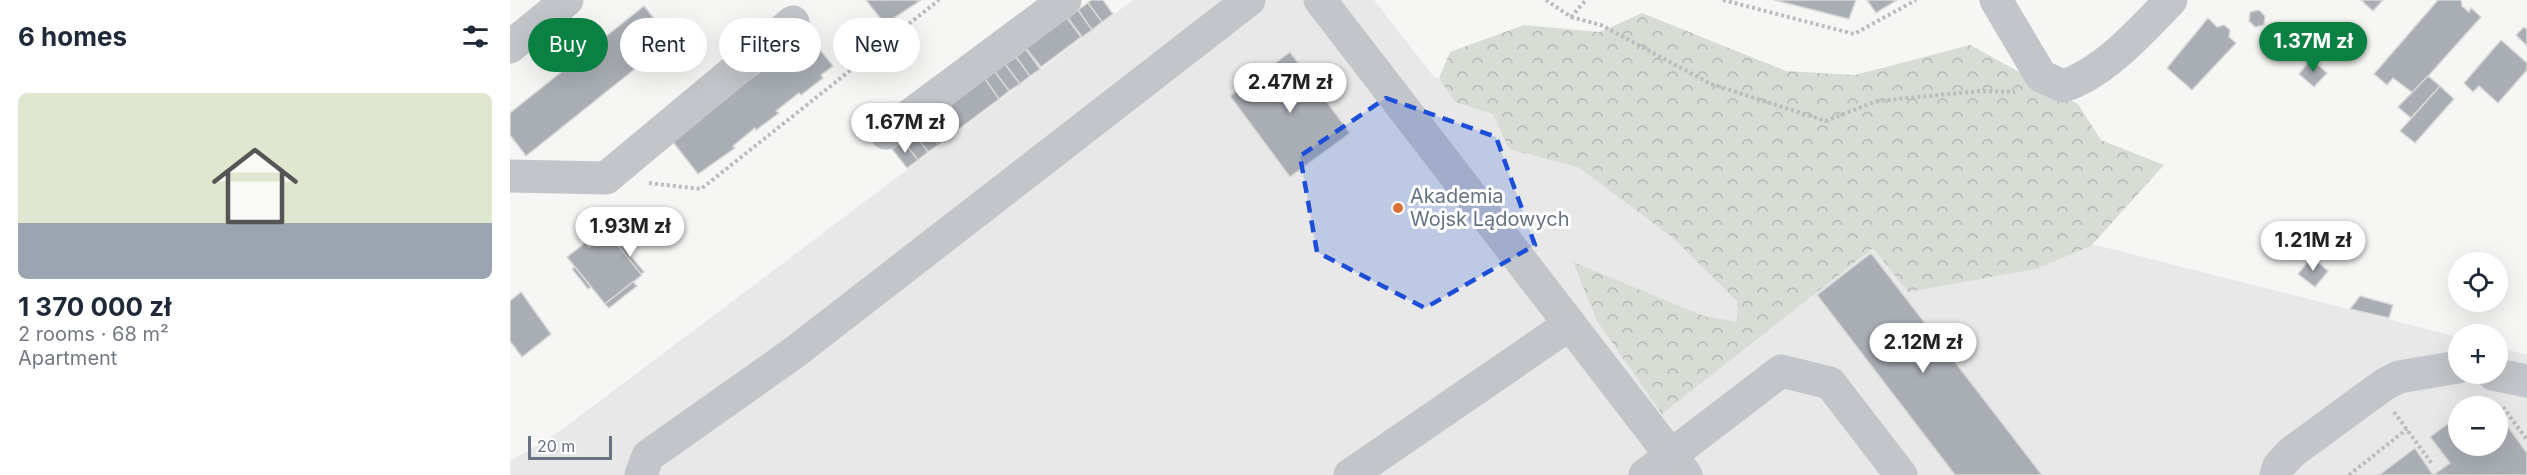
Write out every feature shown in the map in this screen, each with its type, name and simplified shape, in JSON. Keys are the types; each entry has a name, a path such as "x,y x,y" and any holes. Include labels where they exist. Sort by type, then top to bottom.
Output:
{"street":[{"path":"510,47 567,0"},
{"path":"886,133 1065,0"},
{"path":"641,475 648,456 795,352 1249,0"},
{"path":"1320,0 1679,466"},
{"path":"1996,0 2042,76 2063,86 2079,81 2137,36 2171,0"},
{"path":"510,176 606,178 733,72"},
{"path":"1350,475 1570,324"},
{"path":"2276,475 2279,466 2292,452 2385,384 2399,377 2448,370"},
{"path":"1645,475 1679,466 1781,371 1830,383 1901,475"},
{"path":"2508,377 2527,381"}],"path":[{"path":"606,178 701,189 939,0"},
{"path":"1546,0 1571,18 1601,26 1711,84 1826,121 1877,101 1981,90 2045,93 2063,86"},
{"path":"1571,18 1586,0"},
{"path":"1723,0 1854,34 1916,0"},
{"path":"2402,423 2433,465"},
{"path":"2349,475 2407,429"}],"highlighted area":[{"path":"1386,98 1496,137 1535,245 1425,308 1317,252 1300,156"}],"shaded area":[{"name":"Akademia Wojsk Lądowych","path":"1133,0 1374,0 1434,77 2448,334 2448,384 2508,384 2508,350 2527,355 2527,475 510,475 510,461 553,436"}],"green space":[{"path":"1642,13 1786,71 1855,75 1970,45 2078,104 2101,140 2164,165 2091,246 2036,269 1908,292 1873,248 1662,414 1597,321 1573,262 1704,316 1737,322 1737,301 1673,238 1578,167 1509,149 1493,114 1455,102 1439,78 1450,52 1524,25 1600,32"}],"building":[{"path":"866,0 921,0 894,18 880,18"},
{"path":"1091,0 1103,0 1113,14 1102,22 1088,3"},
{"path":"1774,0 1856,0 1849,19"},
{"path":"1867,0 1897,0 1876,13"},
{"path":"2361,0 2383,0 2373,11"},
{"path":"2438,0 2461,0 2462,6 2469,12 2471,8 2481,17 2413,93 2393,78 2387,85 2374,74"},
{"path":"1088,3 1102,22 1092,30 1078,10"},
{"path":"644,6 654,18 629,18"},
{"path":"1078,10 1092,30 1082,37 1068,18"},
{"path":"2259,10 2265,16 2264,25 2255,27 2249,21 2250,12"},
{"path":"1067,18 1081,37 1041,67 1026,48"},
{"path":"2208,18 2217,27 2224,25 2230,30 2229,37 2236,43 2192,90 2167,68"},
{"path":"620,25 620,72 631,72 526,156 510,135 510,113 561,72 608,72 608,35"},
{"path":"2524,27 2527,30 2527,46 2516,35"},
{"path":"2501,40 2527,63 2527,70 2498,103 2479,86 2473,92 2464,83"},
{"path":"1026,49 1040,69 1030,76 1016,57"},
{"path":"821,51 833,66 821,75 823,78 801,95 799,93 776,111 779,113 756,130 755,128 733,146 735,148 698,174 673,142 760,72 821,72"},
{"path":"1290,52 1350,133 1290,177 1230,96"},
{"path":"1016,57 1030,76 1020,84 1005,64"},
{"path":"2311,59 2327,73 2314,87 2299,74"},
{"path":"1005,64 1020,84 1009,91 995,72"},
{"path":"995,72 1009,91 999,99 985,79"},
{"path":"2428,76 2440,86 2411,118 2398,107"},
{"path":"985,79 999,99 959,129 944,110"},
{"path":"2440,86 2454,99 2415,143 2400,131"},
{"path":"944,110 958,130 948,137 934,118"},
{"path":"934,118 948,137 938,145 924,125"},
{"path":"924,125 938,145 928,152 914,133"},
{"path":"914,133 928,152 918,160 903,141"},
{"path":"903,141 918,160 907,168 892,149"},
{"path":"608,232 642,275 605,304 567,257 585,243 589,247"},
{"path":"619,241 644,272 641,274 616,243"},
{"path":"1871,253 2042,475 1955,475 1817,295"},
{"path":"2312,257 2328,271 2315,287 2298,274"},
{"path":"575,267 591,287 588,289 572,269"},
{"path":"633,282 637,286 609,308 605,304"},
{"path":"521,292 551,334 522,357 510,341 510,301"},
{"path":"2360,296 2393,305 2389,318 2350,309"},
{"path":"2448,424 2448,456 2508,456 2508,427 2527,453 2527,475 2433,475 2450,463 2430,437"},
{"path":"2415,448 2433,475 2379,475"}],"place":[{"name":"Akademia Wojsk Lądowych","path":"1398,208"}]}
